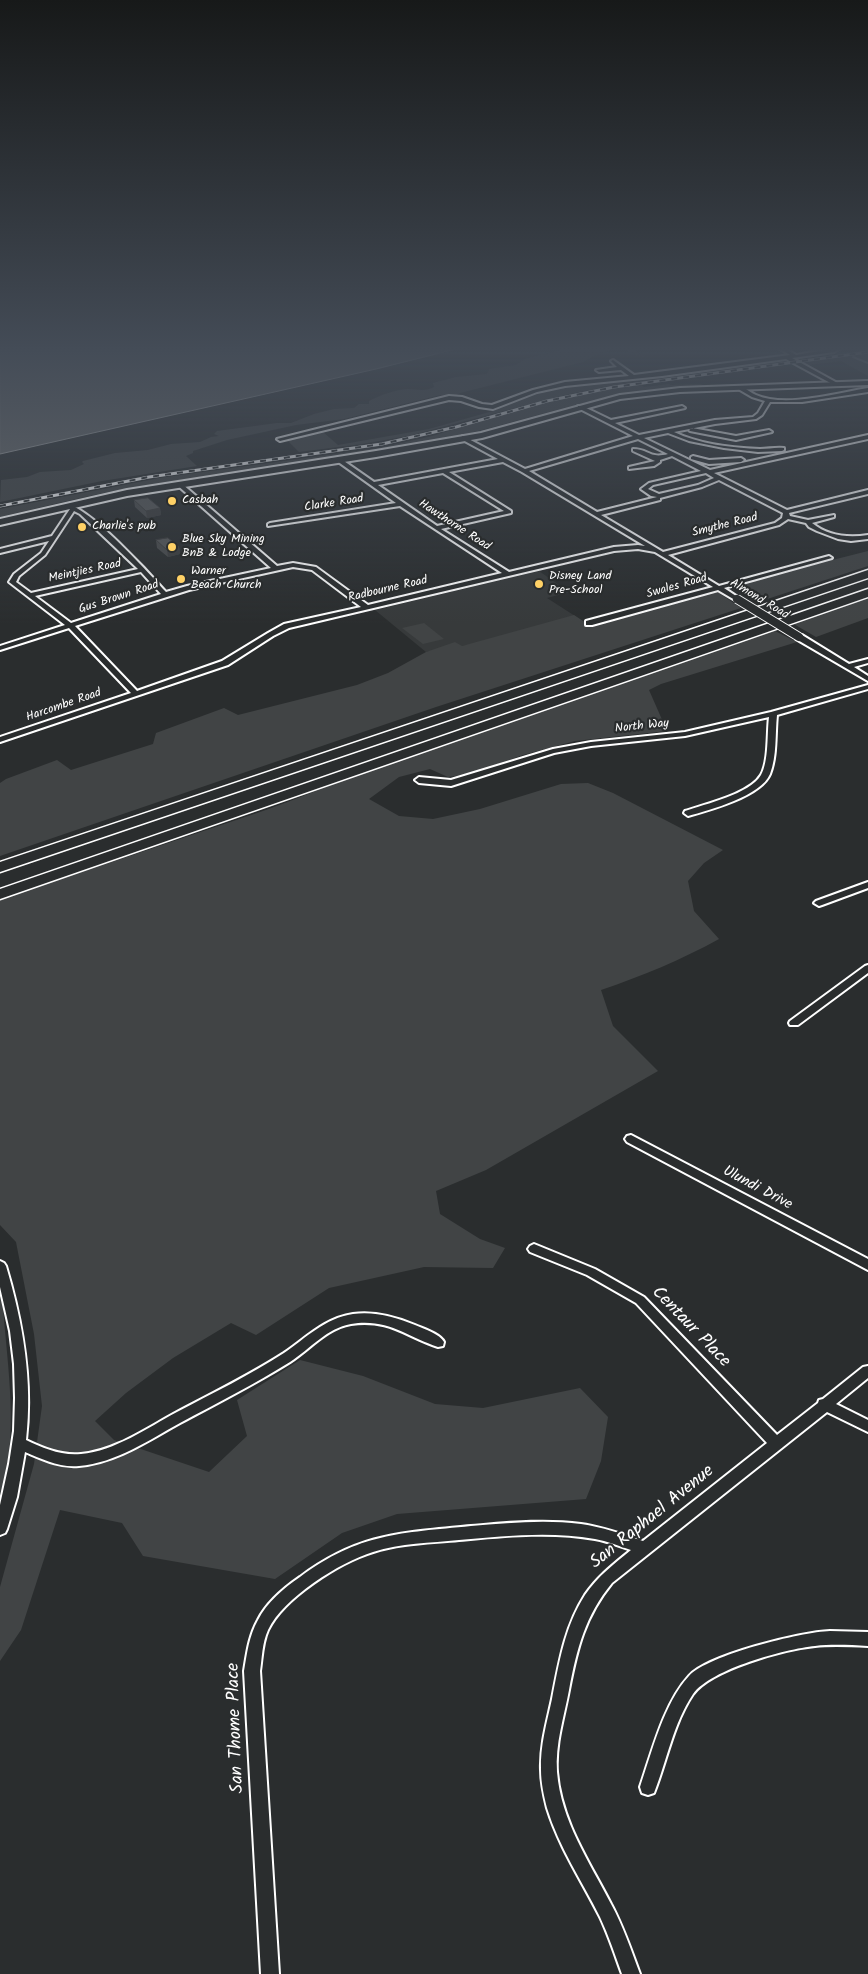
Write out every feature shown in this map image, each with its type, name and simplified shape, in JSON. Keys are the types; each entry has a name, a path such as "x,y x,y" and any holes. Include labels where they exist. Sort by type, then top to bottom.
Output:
{"highway":[{"path":"0,867 868,574"},
{"path":"0,894 868,593"}],"main road":[{"path":"0,522 179,484 339,460 458,439"}],"street":[{"name":"Almond Road","path":"466,439 524,471 660,552 868,679"},
{"path":"524,471 632,439"},
{"path":"643,439 709,471 786,515 808,522 811,526 840,539 851,540 868,537"},
{"path":"654,439 701,461 741,460"},
{"path":"691,439 712,445 772,452 791,447"},
{"path":"719,478 704,485 662,495 653,495 644,489 651,484 858,439"},
{"path":"635,450 656,459 674,454"},
{"path":"630,468 654,464 658,461 656,459"},
{"name":"Hawthorne Road","path":"339,460 436,528 508,574"},
{"path":"372,484 504,460"},
{"path":"436,528 509,512 442,470"},
{"path":"179,484 275,568"},
{"name":"Smythe Road","path":"660,552 777,524 786,515 868,492"},
{"path":"596,514 658,499"},
{"name":"Clarke Road","path":"270,525 401,504"},
{"path":"135,693 71,626 31,595 9,583 16,575 43,554 70,507 82,514 143,570 165,595"},
{"path":"808,522 832,516"},
{"path":"0,551 55,536"},
{"path":"621,547 633,544 639,540"},
{"name":"Radbourne Road","path":"135,693 225,663 269,634 287,626 621,547 638,547 660,552"},
{"name":"Swales Road","path":"589,623 716,587 829,558"},
{"name":"Gus Brown Road","path":"0,648 165,595 275,568 304,565 319,570 366,607"},
{"name":"Meintjies Road","path":"31,595 143,570"},
{"path":"848,667 868,661"},
{"name":"North Way","path":"419,780 451,783 530,757 568,748 685,734 773,714 868,687"},
{"name":"Harcombe Road","path":"0,740 135,693"},
{"path":"688,812 746,791 764,778 768,767 773,714"},
{"path":"819,903 868,885"},
{"path":"794,1023 868,968"},
{"name":"Ulundi Drive","path":"631,1139 868,1265"},
{"name":"Centaur Place","path":"534,1249 591,1272 640,1300 776,1443"},
{"path":"0,1266 11,1298 23,1380 20,1444 16,1472 0,1529"},
{"path":"20,1444 56,1459 93,1459 129,1444 282,1360 327,1328 351,1319 368,1318 394,1322 409,1327 438,1342"},
{"name":"San Raphael Avenue","path":"631,1974 603,1905 565,1834 552,1799 549,1770 552,1738 571,1642 581,1616 594,1593 607,1578 868,1371"},
{"path":"824,1404 868,1426"},
{"name":"San Thome Place","path":"270,1974 252,1671 257,1638 266,1619 310,1578 345,1556 374,1544 409,1538 516,1529 564,1529 598,1534 645,1548"},
{"path":"648,1787 670,1723 681,1701 696,1680 717,1666 806,1640 868,1639"}],"shaded area":[{"path":"0,439 66,439 0,454"},
{"path":"206,439 231,439 193,451 193,453 186,456 197,466 102,481 0,502 1,480 27,477 40,472 71,470 84,464 83,461 115,453 148,450 171,444 200,442"},
{"path":"286,439 331,439 338,445 371,439 390,439 299,452"},
{"path":"418,439 439,439 344,457 140,486 87,496 0,517 0,509 159,478 379,448"},
{"path":"868,551 868,566 758,602 730,586"},
{"path":"539,571 569,592 547,598 589,625 426,652 375,610"},
{"path":"716,591 741,608 436,707 0,856 0,783 57,760 71,770 153,744 156,733 224,708 238,715 357,685 388,673 426,652 455,642 462,646 574,615 589,625"},
{"path":"868,597 868,618 816,637 792,623"},
{"path":"424,623 444,639 423,644 402,628"},
{"path":"773,630 797,642 661,684 649,690 667,731 575,741 523,755 469,774 448,777 430,769 399,777 369,799 399,816 433,819 480,809 561,784 588,783 613,793 723,850 704,863 688,881 694,911 719,939 661,967 601,990 613,1026 658,1071 486,1170 436,1191 440,1214 480,1239 505,1248 493,1268 424,1267 329,1288 256,1335 231,1323 173,1358 126,1393 95,1421 114,1440 209,1472 247,1436 237,1400 300,1360 363,1376 435,1404 483,1408 580,1388 608,1417 601,1461 586,1499 397,1514 342,1533 275,1579 143,1556 122,1523 60,1510 21,1630 0,1661 0,1587 34,1464 42,1406 34,1334 16,1242 0,1225 0,900 269,809 406,758"},
{"path":"0,1297 3,1307 9,1376 11,1426 6,1472 0,1493"}],"building":[{"path":"148,498 160,508 146,511 134,500"},
{"path":"168,538 179,547 167,550 156,540"}],"railway":[{"path":"0,506 149,477 382,444 403,439"}],"place":[{"name":"Casbah","path":"172,501"},
{"name":"Charlie's pub","path":"82,527"},
{"name":"Blue Sky Mining BnB & Lodge","path":"172,547"},
{"name":"Warner Beach Church","path":"181,579"},
{"name":"Disney Land Pre-School","path":"539,584"}]}
